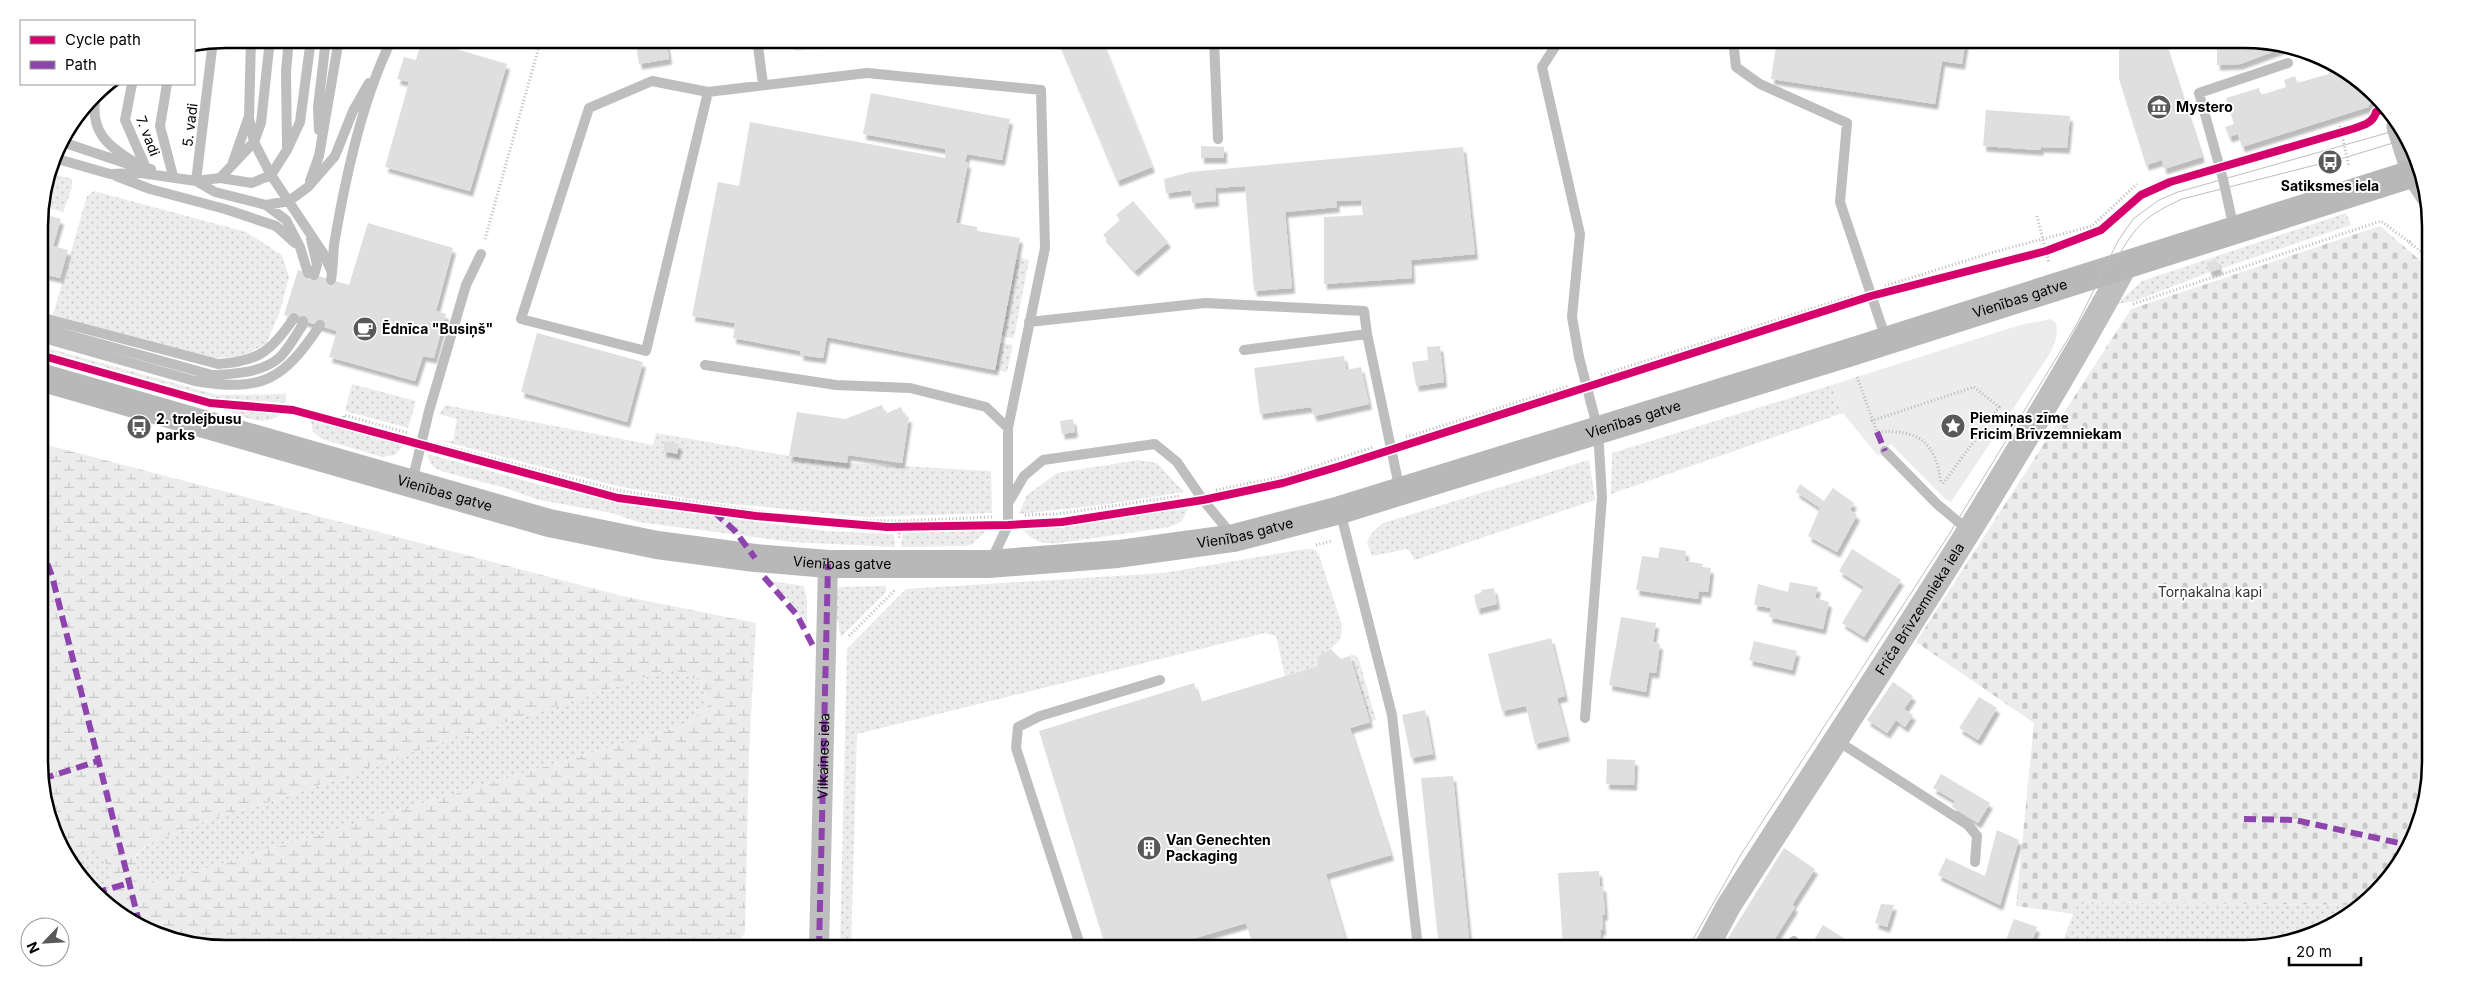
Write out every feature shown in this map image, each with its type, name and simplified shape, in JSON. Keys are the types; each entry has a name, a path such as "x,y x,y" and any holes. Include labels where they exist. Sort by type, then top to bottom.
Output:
{"main road":[{"name":"Vienības gatve","path":"48,379 549,523 648,543 755,558 828,564 989,564 1118,554 1234,538 1340,510 2234,230 2415,181"}],"street":[{"name":"Friča Brīvzemnieka iela","path":"1711,940 1728,907 1968,530 2091,327 2126,264"},
{"name":"Vilkaines iela","path":"819,940 828,564"}],"lane":[{"name":"5. vadi","path":"196,181 212,48"},
{"path":"250,48 249,118 254,142 271,175 323,253 331,276 334,247 348,174 377,68"},
{"path":"220,178 254,142 261,123 269,48"},
{"path":"287,150 286,70 288,48"},
{"path":"196,181 220,178 252,183 271,175 287,150 300,122 310,48"},
{"path":"319,156 318,107 325,48"},
{"path":"308,187 319,156 337,48"},
{"path":"266,205 289,201 308,187 335,156 353,110 387,48"},
{"path":"758,48 763,84"},
{"path":"1214,48 1218,139"},
{"path":"1554,48 1542,67 1580,234 1572,317 1578,357 1587,384 1598,430 1602,498 1585,718"},
{"path":"1734,48 1736,67 1760,84 1847,123 1840,202 1887,340"},
{"path":"2234,230 2226,189 2199,93 2288,63"},
{"path":"708,92 646,351 521,319 588,108 652,81 708,92 867,73 1041,90 1045,248 1008,428 1008,520 989,564"},
{"name":"7. vadi","path":"132,85 125,120 146,168"},
{"path":"167,85 160,126 173,176"},
{"path":"93,107 92,112 101,138 128,158 146,168"},
{"path":"231,165 249,118"},
{"path":"70,139 81,148"},
{"path":"68,144 125,164 196,181 215,192 266,205 286,220 311,274 317,266 310,236"},
{"path":"60,160 110,174 150,189 224,209 276,226 300,247"},
{"path":"110,174 173,176"},
{"path":"412,483 421,442 466,284 481,254"},
{"path":"1029,322 1205,303 1364,311 1367,334 1400,492"},
{"path":"48,319 218,364 236,363 257,356 277,344 298,319 302,326 278,358 253,371 233,374 204,373 48,329"},
{"path":"48,339 195,381 216,384 249,384 274,377 301,354 320,326"},
{"path":"1244,350 1367,334"},
{"path":"705,365 836,384 910,388 986,407 1008,428"},
{"path":"1009,501 1024,476 1043,460 1155,444 1176,462 1234,538"},
{"path":"1884,451 1938,504 1968,530"},
{"path":"1340,510 1392,716 1417,940"},
{"path":"1079,940 1016,748 1018,727 1040,716 1160,680"},
{"path":"1835,739 1968,825 1977,836 1975,862"}],"path":[{"path":"481,254 538,48"},
{"path":"2333,135 2349,130"},
{"path":"334,421 421,442 618,498 756,516 900,524 1008,520 1062,522 1283,483 1391,445 2043,238 2092,226 2137,184"},
{"path":"2037,216 2055,287"},
{"path":"2129,306 2381,220 2411,241 2422,251"},
{"path":"2074,241 2101,230"},
{"path":"2037,253 2055,248"},
{"path":"1870,293 1945,277"},
{"path":"1858,379 1877,432 1892,431 1921,438 1936,458 1942,486"},
{"path":"1872,421 1974,387 1999,407 1942,486 1938,504"}],"green space":[{"path":"56,174 72,179 72,188 63,212 49,208"},
{"path":"94,191 246,232 282,255 289,277 280,311 266,344 241,357 201,358 53,315 87,196"},
{"path":"2346,213 2351,225 2220,269 2216,259 2206,263 2210,272 2135,301 2117,304 2142,281"},
{"name":"Torņakalna kapi","path":"2380,226 2422,262 2422,761 2420,784 2412,818 2398,850 2377,879 2349,905 2078,902 2074,914 2016,906 2034,723 1916,642 2131,309"},
{"path":"1020,255 1021,258 1029,260 1014,338 1001,336 1016,260 1019,260"},
{"path":"2051,319 2056,323 2057,333 2050,354 1951,502 1945,499 1891,444 1878,456 1843,413 1832,385 2020,325"},
{"path":"1000,343 1013,345 1007,372 995,370"},
{"path":"48,348 217,395 284,394 286,392 286,403 216,398 48,351"},
{"path":"352,384 416,401 408,428 345,411"},
{"path":"1832,385 1843,413 1611,494 1612,453"},
{"path":"445,405 653,445 656,433 789,456 847,463 991,471 992,513 864,517 703,501 617,486 442,441 453,441 457,419 439,414"},
{"path":"223,409 282,413 275,418 261,421 246,418"},
{"path":"310,418 404,445 395,455 382,457 322,439 313,432"},
{"path":"48,445 622,596 756,623 749,753 745,933 739,940 226,940 203,938 158,926 137,916 117,903 108,895 112,877 108,867 99,854 84,850 73,854 66,840 51,796 48,773","holes":["672,669 700,681 709,705 687,724 154,884 138,871 134,857 148,844 213,818 276,800 413,752"]},
{"path":"428,454 541,485 631,505 826,531 894,534 895,547 792,542 638,522 612,513 539,500 506,488 444,472 433,466 429,461"},
{"path":"1138,460 1157,463 1184,492 1102,505 1019,514 1027,495 1057,473"},
{"path":"1589,460 1595,500 1415,560 1408,549 1372,556 1367,542 1372,533 1383,523"},
{"path":"1188,508 1182,521 1170,527 1059,543 1039,541 1023,530 1067,526"},
{"path":"986,531 972,544 965,546 901,547 903,533"},
{"path":"1314,549 1319,555 1342,625 1341,638 1331,649 1317,657 1318,666 1285,676 1276,636 1265,633 857,734 851,940 840,940 847,649 906,589 1163,573"},
{"path":"771,581 804,586 807,600 807,628 789,600"},
{"path":"886,586 886,592 841,637 833,600 839,587"},
{"path":"1350,655 1355,655 1359,660 1376,720 1370,722"},
{"path":"672,669 700,681 709,705 687,724 154,884 138,871 134,858 148,844 213,818 276,800 413,752"},
{"path":"84,850 100,854 111,873 113,883 108,895 84,870 73,854"},
{"path":"2078,902 2349,905 2311,926 2266,938 2243,940 2063,940"}],"building":[{"path":"419,48 453,48 507,64 470,191 385,167 409,82 397,79 404,57 416,60"},
{"path":"636,48 667,48 669,59 639,64"},
{"path":"1061,48 1105,48 1152,167 1117,181"},
{"path":"1776,48 1965,48 1962,64 1942,61 1935,104 1771,79"},
{"path":"2166,48 2202,157 2164,169 2162,160 2146,165 2119,79 2119,49"},
{"path":"2217,48 2255,48 2276,51 2240,64 2217,65"},
{"path":"2329,70 2352,84 2371,102 2368,107 2242,147 2238,134 2229,137 2225,127 2234,124 2226,98 2259,88 2261,95 2286,87 2284,80 2295,76 2297,83 2329,74"},
{"path":"871,93 1010,119 1002,160 967,154 965,162 968,163 956,223 977,227 977,231 1020,238 995,370 827,337 823,358 800,355 801,351 733,338 735,323 692,316 718,182 739,186 750,122 945,158 946,149 863,134"},
{"path":"1986,110 2070,116 2067,148 2041,147 2040,150 1983,146"},
{"path":"1201,146 1224,147 1224,158 1201,158"},
{"path":"1463,147 1475,254 1411,260 1412,278 1324,284 1324,217 1363,215 1361,200 1336,201 1337,207 1285,212 1292,288 1254,291 1245,186 1215,188 1216,201 1192,203 1191,190 1166,193 1164,179 1190,172"},
{"path":"1133,201 1168,242 1135,271 1103,235 1120,220 1116,215"},
{"path":"48,215 61,219 53,246 68,250 60,278 48,275"},
{"path":"368,223 453,248 436,311 446,314 434,358 423,356 415,381 329,357 337,331 284,315 298,270 349,285"},
{"path":"2216,259 2220,269 2210,272 2206,263"},
{"path":"537,333 643,362 627,422 521,392"},
{"path":"1440,346 1444,382 1416,386 1412,362 1428,360 1427,347"},
{"path":"1344,356 1346,370 1361,367 1369,404 1314,416 1311,407 1260,414 1254,368"},
{"path":"882,405 885,414 901,407 905,417 909,417 902,463 848,455 847,463 789,456 797,412 845,419"},
{"path":"1073,419 1075,432 1062,434 1060,421"},
{"path":"665,441 679,444 677,454 663,451"},
{"path":"1800,484 1824,501 1833,488 1854,503 1850,510 1857,515 1837,552 1808,536 1820,508 1796,492"},
{"path":"1660,547 1686,551 1685,561 1703,564 1702,567 1711,568 1708,592 1699,591 1698,599 1636,590 1642,556 1658,558"},
{"path":"1852,549 1901,580 1864,637 1842,623 1864,587 1839,571"},
{"path":"1790,582 1818,587 1815,598 1829,602 1823,629 1769,617 1771,608 1754,605 1758,584 1788,592"},
{"path":"1494,588 1497,604 1477,609 1474,595 1482,592 1481,590"},
{"path":"1621,617 1656,623 1653,642 1660,644 1656,673 1649,672 1646,692 1609,685"},
{"path":"1551,638 1565,696 1557,698 1567,736 1535,744 1526,706 1502,711 1488,654"},
{"path":"1754,641 1797,651 1792,670 1749,660"},
{"path":"1331,649 1341,659 1350,656 1370,722 1350,728 1391,855 1326,874 1346,940 1251,940 1246,923 1189,940 1104,940 1039,731 1194,683 1200,702 1318,666 1317,657"},
{"path":"1893,682 1913,696 1904,709 1913,715 1905,727 1896,720 1887,733 1867,720"},
{"path":"1979,697 1997,708 1978,740 1959,728"},
{"path":"1425,710 1433,754 1411,758 1402,715"},
{"path":"1607,759 1635,760 1634,785 1606,784"},
{"path":"1941,774 1990,803 1978,823 1952,807 1955,801 1933,788"},
{"path":"1453,776 1469,940 1438,940 1421,778"},
{"path":"1997,830 2019,840 2000,905 1938,875 1946,858 1985,876"},
{"path":"1784,848 1815,869 1792,905 1795,907 1774,940 1732,940 1728,938"},
{"path":"1599,871 1600,886 1603,886 1605,915 1602,915 1603,930 1600,930 1601,940 1563,940 1558,873"},
{"path":"1881,904 1894,905 1887,927 1875,923"},
{"path":"2014,919 2037,927 2033,940 2006,940"},
{"path":"1823,925 1847,940 1814,940"}],"tram line":[{"path":"1693,940 1740,856 1948,536 2077,324 2118,241 2133,219 2159,200 2178,192 2394,131"},
{"path":"2116,260 2130,238 2143,223 2159,211 2182,199 2347,157 2400,141"},
{"path":"1704,940 1740,875 1955,544 2086,325 2097,301"}],"marked path":[{"path":"1877,432 1885,451"},
{"path":"714,512 735,531 755,558"},
{"path":"819,940 828,564"},
{"path":"48,565 138,916"},
{"path":"764,577 797,615 814,648"},
{"path":"48,777 98,761"},
{"path":"2244,819 2295,820 2401,844"},
{"path":"104,890 129,883"}],"cycle path":[{"path":"48,357 210,403 293,410 618,498 756,516 887,527 1062,522 1203,500 1283,483 1871,296 2046,251 2101,230 2141,195 2170,182 2358,127 2369,122 2379,111"}],"place":[{"name":"Mystero","path":"2159,107"},
{"name":"Satiksmes iela","path":"2330,162"},
{"name":"Ēdnīca \"Busiņš\"","path":"365,329"},
{"name":"Piemiņas zīme Fricim Brīvzemniekam","path":"1953,426"},
{"name":"2. trolejbusu parks","path":"139,427"},
{"name":"Van Genechten Packaging","path":"1149,848"}]}
